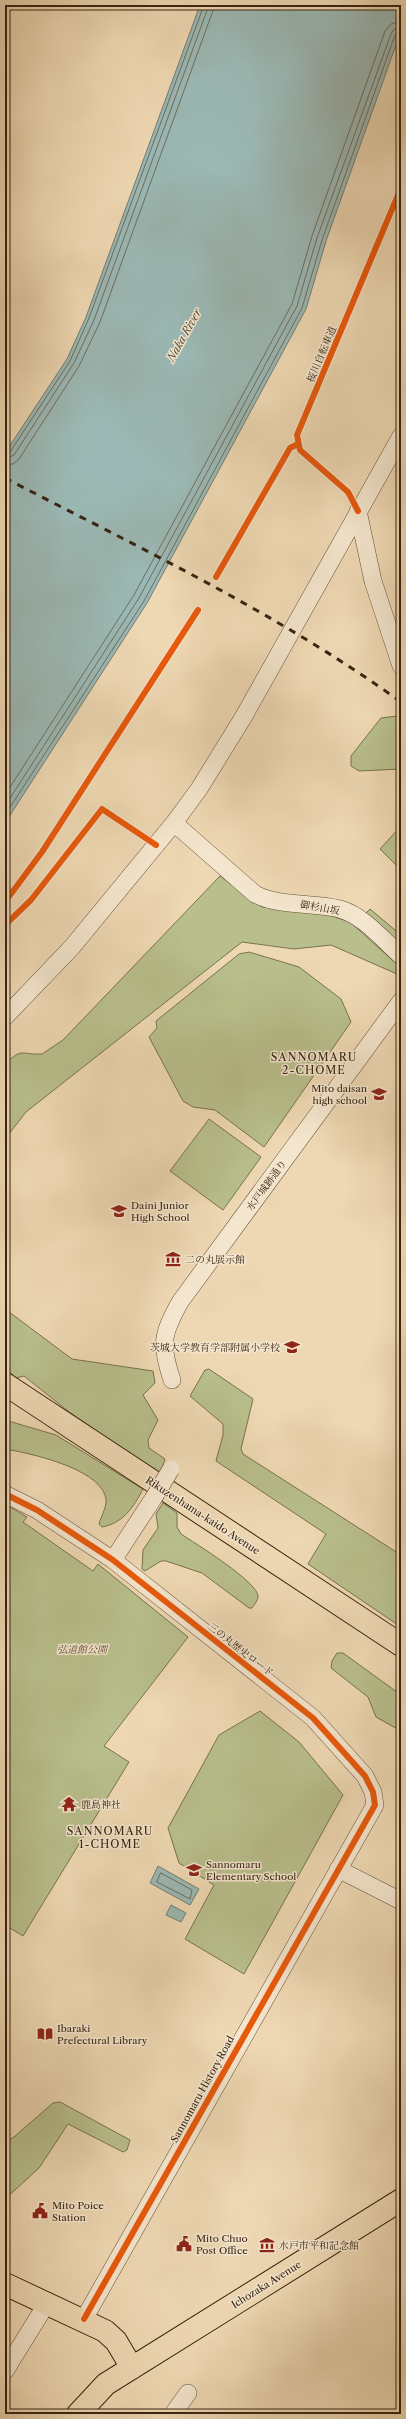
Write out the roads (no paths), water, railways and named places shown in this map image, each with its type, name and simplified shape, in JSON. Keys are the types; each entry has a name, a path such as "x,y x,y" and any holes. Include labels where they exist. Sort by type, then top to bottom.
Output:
{"main road":[{"name":"Rikuzenhama-kaido Avenue","path":"5,1384 401,1646"},
{"name":"Ichozaka Avenue","path":"78,2414 100,2390 132,2368 401,2200"},
{"path":"5,2284 84,2319 113,2337 132,2368"}],"street":[{"path":"5,1017 72,947 174,823 199,789 244,716 401,436"},
{"path":"358,511 373,581 401,666"},
{"name":"御杉山坂","path":"174,823 255,894 264,899 316,904 341,910 361,920 401,956"},
{"name":"水戸城跡通り","path":"172,1380 164,1354 164,1340 169,1322 180,1302 401,1001"},
{"path":"113,1560 172,1467"},
{"name":"三の丸歴史ロード","path":"5,1494 37,1510 113,1560 313,1718 365,1776 373,1792 374,1805 338,1869"},
{"path":"338,1869 401,1901"},
{"name":"Sannomaru History Road","path":"84,2319 338,1869"},
{"path":"5,2371 47,2303"},
{"path":"173,2414 188,2393"}],"water":[{"name":"Naka River","path":"200,5 401,5 401,31 326,241 306,309 147,603 5,823 5,453 67,359 86,317"},
{"path":"158,1866 199,1889 190,1905 150,1883"},
{"path":"171,1905 186,1913 181,1922 166,1915"}],"railway":[{"path":"5,478 157,556 257,611 354,670 401,702"}],"place":[{"name":"Mito daisan high school","path":"379,1094"},
{"name":"Daini Junior High School","path":"119,1211"},
{"name":"二の丸展示館","path":"173,1259"},
{"name":"茨城大学教育学部附属小学校","path":"292,1347"},
{"name":"鹿島神社","path":"69,1804"},
{"name":"Sannomaru Elementary School","path":"194,1870"},
{"name":"Ibaraki Prefectural Library","path":"45,2034"},
{"name":"Mito Poice Station","path":"40,2211"},
{"name":"Mito Chuo Post Office","path":"184,2244"},
{"name":"水戸市平和記念館","path":"267,2245"}],"district":[{"name":"SANNOMARU 2-CHOME","path":"314,1063"},
{"name":"SANNOMARU 1-CHOME","path":"110,1837"}],"park label":[{"name":"弘道館公園","path":"82,1649"}]}
